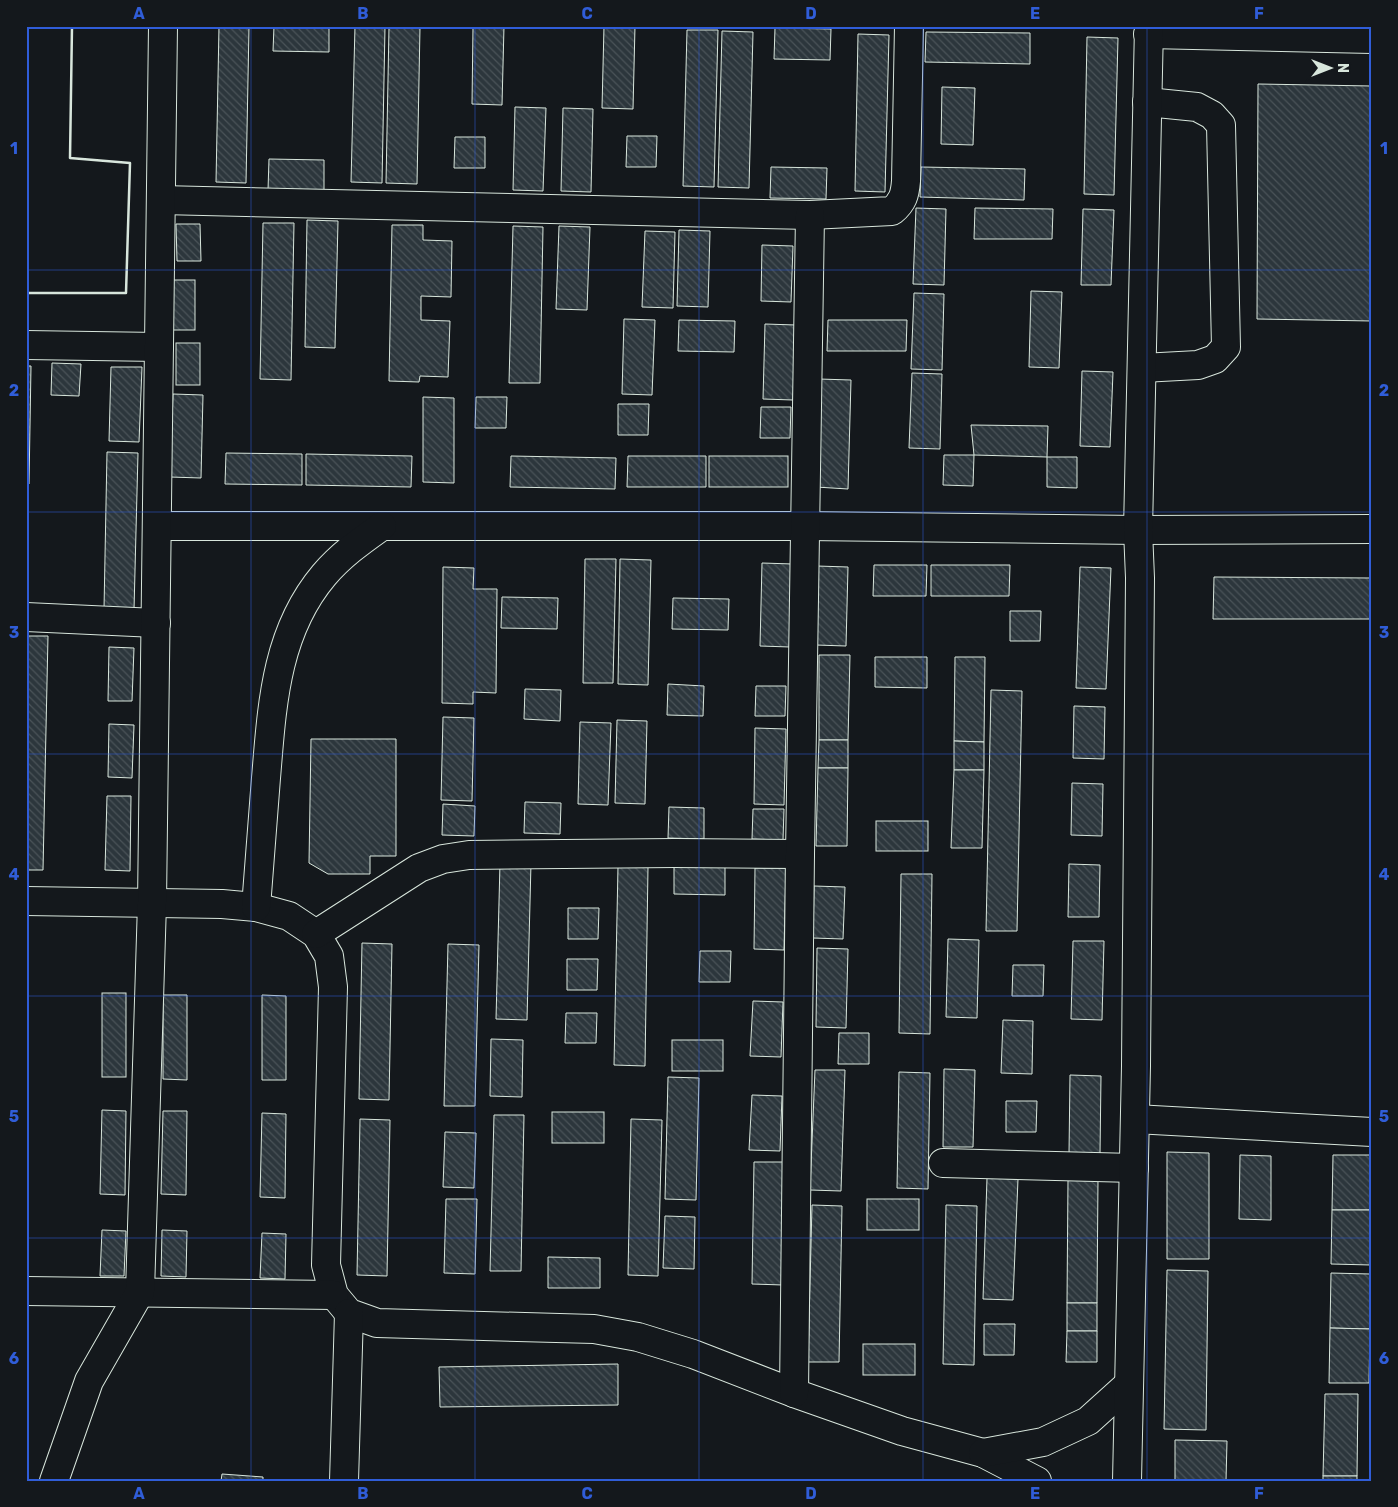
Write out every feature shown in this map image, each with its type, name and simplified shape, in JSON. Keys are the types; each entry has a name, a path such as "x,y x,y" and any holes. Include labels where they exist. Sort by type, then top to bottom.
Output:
{"main road":[{"path":"54,1481 89,1381 140,1292 152,903 163,26"},
{"path":"161,200 810,215 892,211 899,205 904,196 906,181 909,26"},
{"path":"1127,1481 1135,1119 1140,588 1138,530 1148,30 1372,39"},
{"path":"1142,368 1198,365 1215,359 1226,346 1221,126 1212,114 1197,107 1147,102"},
{"path":"794,1393 810,215"},
{"path":"26,345 160,347"},
{"path":"158,526 806,526 1138,530 1372,530"},
{"path":"256,907 272,703 281,657 302,609 323,576 347,551 382,526"},
{"path":"26,617 156,623"},
{"path":"316,934 419,868 442,859 469,855 675,852 800,854"},
{"path":"26,901 222,904 256,907 289,916 316,934 328,956 334,987 326,1265 342,1304 344,1481"},
{"path":"1135,1119 1372,1132"},
{"path":"943,1163 1134,1168"},
{"path":"26,1291 140,1292 342,1304 377,1322 594,1329 638,1337 693,1354 794,1393 902,1431 983,1453 1037,1481"},
{"path":"983,1453 1043,1442 1088,1422 1129,1384"}],"building":[{"path":"219,26 249,27 246,183 216,182"},
{"path":"274,26 329,26 329,52 273,51"},
{"path":"355,26 385,27 382,183 351,182"},
{"path":"473,26 504,26 502,105 472,104"},
{"path":"604,26 635,26 633,109 602,108"},
{"path":"389,27 420,27 417,184 386,183"},
{"path":"775,28 831,29 830,60 774,59"},
{"path":"687,30 718,30 714,187 683,186"},
{"path":"722,31 753,32 749,188 718,187"},
{"path":"926,32 1030,33 1030,64 925,62"},
{"path":"858,34 889,35 885,192 855,191"},
{"path":"1087,37 1118,38 1114,195 1084,194"},
{"path":"1258,84 1372,86 1372,321 1257,319"},
{"path":"942,87 975,88 973,145 941,144"},
{"path":"515,107 546,108 543,191 513,190"},
{"path":"563,108 593,109 591,192 561,191"},
{"path":"627,136 657,136 656,167 626,167"},
{"path":"455,137 485,137 485,168 454,168"},
{"path":"269,159 324,160 324,191 268,190"},
{"path":"771,167 827,168 826,199 770,198"},
{"path":"921,167 1025,169 1024,200 920,197"},
{"path":"916,208 946,209 944,285 913,284"},
{"path":"975,208 1053,209 1052,239 974,239"},
{"path":"1083,209 1114,210 1111,285 1081,285"},
{"path":"307,220 338,221 335,348 305,347"},
{"path":"263,223 294,223 291,380 260,379"},
{"path":"176,224 200,224 201,261 177,261"},
{"path":"392,225 423,225 423,240 452,241 451,297 421,296 421,320 450,321 448,377 420,376 419,382 389,381"},
{"path":"513,226 543,227 540,383 509,383"},
{"path":"559,226 590,227 587,310 556,309"},
{"path":"679,230 710,231 708,307 677,306"},
{"path":"645,231 675,232 673,308 642,307"},
{"path":"762,245 793,246 791,302 761,301"},
{"path":"171,280 195,280 195,330 171,330"},
{"path":"1031,291 1062,292 1059,368 1029,367"},
{"path":"914,293 944,294 942,370 911,369"},
{"path":"624,319 655,320 652,395 622,394"},
{"path":"679,320 735,321 734,352 678,351"},
{"path":"828,320 907,320 906,351 827,351"},
{"path":"765,324 796,325 793,400 763,399"},
{"path":"176,343 200,343 200,385 176,385"},
{"path":"52,363 81,364 79,396 51,395"},
{"path":"26,366 31,366 29,484 26,484"},
{"path":"111,367 142,367 139,442 109,441"},
{"path":"1082,371 1113,372 1110,447 1080,446"},
{"path":"912,373 942,374 940,449 909,448"},
{"path":"819,379 851,380 848,489 816,487"},
{"path":"173,394 203,395 201,478 170,477"},
{"path":"423,397 454,398 454,483 423,482"},
{"path":"476,397 507,397 506,428 475,428"},
{"path":"618,404 649,404 648,435 618,435"},
{"path":"761,407 791,407 790,438 760,438"},
{"path":"971,425 1048,426 1047,457 974,455"},
{"path":"107,452 138,453 134,610 104,609"},
{"path":"226,453 302,454 302,485 225,484"},
{"path":"306,454 412,456 411,487 306,485"},
{"path":"944,455 974,455 973,486 943,485"},
{"path":"511,456 616,458 615,489 510,487"},
{"path":"628,456 706,456 706,487 627,487"},
{"path":"709,456 788,456 788,487 709,487"},
{"path":"1047,457 1077,457 1077,488 1047,487"},
{"path":"585,559 616,559 613,683 583,683"},
{"path":"620,559 651,560 648,685 618,684"},
{"path":"762,563 793,564 790,647 760,646"},
{"path":"874,565 927,565 926,596 873,596"},
{"path":"931,565 1010,565 1009,596 931,596"},
{"path":"817,566 848,567 846,646 816,645"},
{"path":"443,567 474,568 473,589 497,589 496,693 473,692 473,704 442,703"},
{"path":"1080,567 1111,568 1106,689 1076,688"},
{"path":"1214,577 1372,578 1372,619 1213,619"},
{"path":"502,597 558,598 557,629 501,628"},
{"path":"673,598 729,599 728,630 672,629"},
{"path":"1010,611 1041,611 1040,641 1010,641"},
{"path":"26,636 48,636 43,870 26,870"},
{"path":"109,647 134,648 132,701 108,701"},
{"path":"819,655 850,655 848,740 819,740"},
{"path":"875,657 927,657 927,688 875,687"},
{"path":"955,657 985,657 984,742 954,741"},
{"path":"668,684 704,686 703,716 667,715"},
{"path":"756,686 786,686 785,716 755,716"},
{"path":"525,689 561,690 560,721 524,719"},
{"path":"991,690 1022,691 1017,931 986,931"},
{"path":"1074,706 1105,707 1104,759 1073,758"},
{"path":"443,717 474,718 472,801 441,800"},
{"path":"617,720 647,721 645,804 615,803"},
{"path":"580,722 611,723 608,805 578,804"},
{"path":"109,724 134,725 132,778 108,777"},
{"path":"755,728 786,729 784,805 754,804"},
{"path":"311,739 396,739 396,856 370,856 370,874 328,874 309,863"},
{"path":"819,740 848,740 848,768 818,768"},
{"path":"954,741 984,742 984,770 954,770"},
{"path":"818,768 848,768 847,846 816,846"},
{"path":"954,770 984,770 982,848 951,848"},
{"path":"1072,783 1103,784 1102,836 1071,835"},
{"path":"107,796 131,796 130,871 105,870"},
{"path":"525,802 561,803 560,834 524,833"},
{"path":"443,804 475,806 474,836 442,835"},
{"path":"669,807 704,808 704,839 668,838"},
{"path":"753,809 784,809 783,840 752,839"},
{"path":"876,821 928,821 928,851 876,851"},
{"path":"500,863 531,863 527,1020 496,1019"},
{"path":"674,864 725,864 725,895 674,894"},
{"path":"1069,864 1100,865 1099,917 1068,917"},
{"path":"618,866 648,867 645,1066 614,1065"},
{"path":"755,868 786,868 784,950 754,949"},
{"path":"901,874 932,874 930,1034 899,1033"},
{"path":"814,886 845,887 843,939 813,938"},
{"path":"568,908 599,908 598,939 568,939"},
{"path":"948,939 979,940 977,1018 946,1017"},
{"path":"1073,941 1104,941 1102,1020 1071,1019"},
{"path":"362,943 392,944 389,1100 359,1099"},
{"path":"448,944 479,945 475,1106 444,1106"},
{"path":"817,948 848,949 846,1028 816,1027"},
{"path":"700,951 731,951 730,982 699,982"},
{"path":"567,959 598,959 597,990 567,990"},
{"path":"1013,965 1044,965 1043,996 1012,996"},
{"path":"27,992 27,1076 26,1076"},
{"path":"102,993 126,993 126,1077 102,1077"},
{"path":"163,995 187,995 187,1080 163,1079"},
{"path":"262,995 286,996 286,1080 262,1080"},
{"path":"753,1001 783,1002 781,1057 750,1056"},
{"path":"566,1013 597,1013 596,1043 565,1043"},
{"path":"1003,1020 1033,1021 1032,1074 1001,1073"},
{"path":"839,1033 869,1033 869,1064 838,1064"},
{"path":"491,1039 523,1040 522,1097 490,1096"},
{"path":"672,1040 723,1040 723,1071 672,1071"},
{"path":"944,1069 975,1070 973,1147 943,1147"},
{"path":"815,1070 845,1070 841,1191 810,1190"},
{"path":"899,1072 930,1073 928,1189 897,1188"},
{"path":"1070,1075 1101,1076 1100,1154 1069,1153"},
{"path":"668,1077 699,1078 696,1200 665,1199"},
{"path":"752,1095 782,1096 780,1151 749,1150"},
{"path":"1006,1101 1037,1101 1036,1132 1006,1132"},
{"path":"102,1110 126,1111 125,1195 100,1194"},
{"path":"163,1111 187,1111 186,1195 161,1194"},
{"path":"552,1112 604,1112 604,1143 552,1143"},
{"path":"262,1113 286,1114 285,1198 260,1197"},
{"path":"494,1115 524,1115 521,1271 490,1271"},
{"path":"360,1119 390,1120 387,1276 357,1275"},
{"path":"631,1119 662,1120 658,1276 628,1275"},
{"path":"445,1132 476,1133 474,1188 443,1187"},
{"path":"1167,1152 1209,1153 1209,1259 1167,1259"},
{"path":"1240,1155 1271,1156 1271,1220 1239,1219"},
{"path":"1333,1155 1372,1155 1372,1210 1332,1210"},
{"path":"754,1162 785,1162 783,1285 752,1284"},
{"path":"987,1178 1018,1179 1013,1300 983,1299"},
{"path":"1068,1179 1098,1179 1097,1303 1067,1303"},
{"path":"446,1199 477,1199 475,1274 444,1273"},
{"path":"867,1199 919,1199 919,1230 867,1230"},
{"path":"812,1205 842,1206 839,1362 808,1362"},
{"path":"946,1205 977,1206 974,1365 943,1364"},
{"path":"1332,1210 1372,1210 1371,1265 1331,1264"},
{"path":"665,1216 695,1217 694,1269 663,1268"},
{"path":"102,1230 126,1231 124,1276 100,1276"},
{"path":"162,1230 187,1231 186,1277 161,1276"},
{"path":"262,1233 286,1234 285,1279 260,1278"},
{"path":"548,1257 600,1258 600,1288 548,1288"},
{"path":"1167,1270 1208,1271 1206,1430 1164,1429"},
{"path":"1331,1273 1370,1274 1370,1329 1330,1328"},
{"path":"1067,1303 1097,1303 1097,1331 1067,1331"},
{"path":"984,1324 1015,1324 1014,1355 984,1355"},
{"path":"1330,1328 1370,1329 1369,1383 1329,1383"},
{"path":"1067,1331 1097,1331 1097,1362 1066,1362"},
{"path":"863,1344 915,1344 915,1375 863,1375"},
{"path":"618,1364 618,1405 440,1407 439,1367"},
{"path":"1325,1394 1358,1394 1357,1476 1323,1476"},
{"path":"1175,1440 1227,1441 1226,1481 1175,1481"},
{"path":"222,1474 263,1477 263,1481 221,1481"},
{"path":"1323,1476 1357,1476 1357,1481 1323,1481"}],"wall":[{"path":"26,293 126,293 130,163 70,158 72,26"}]}
